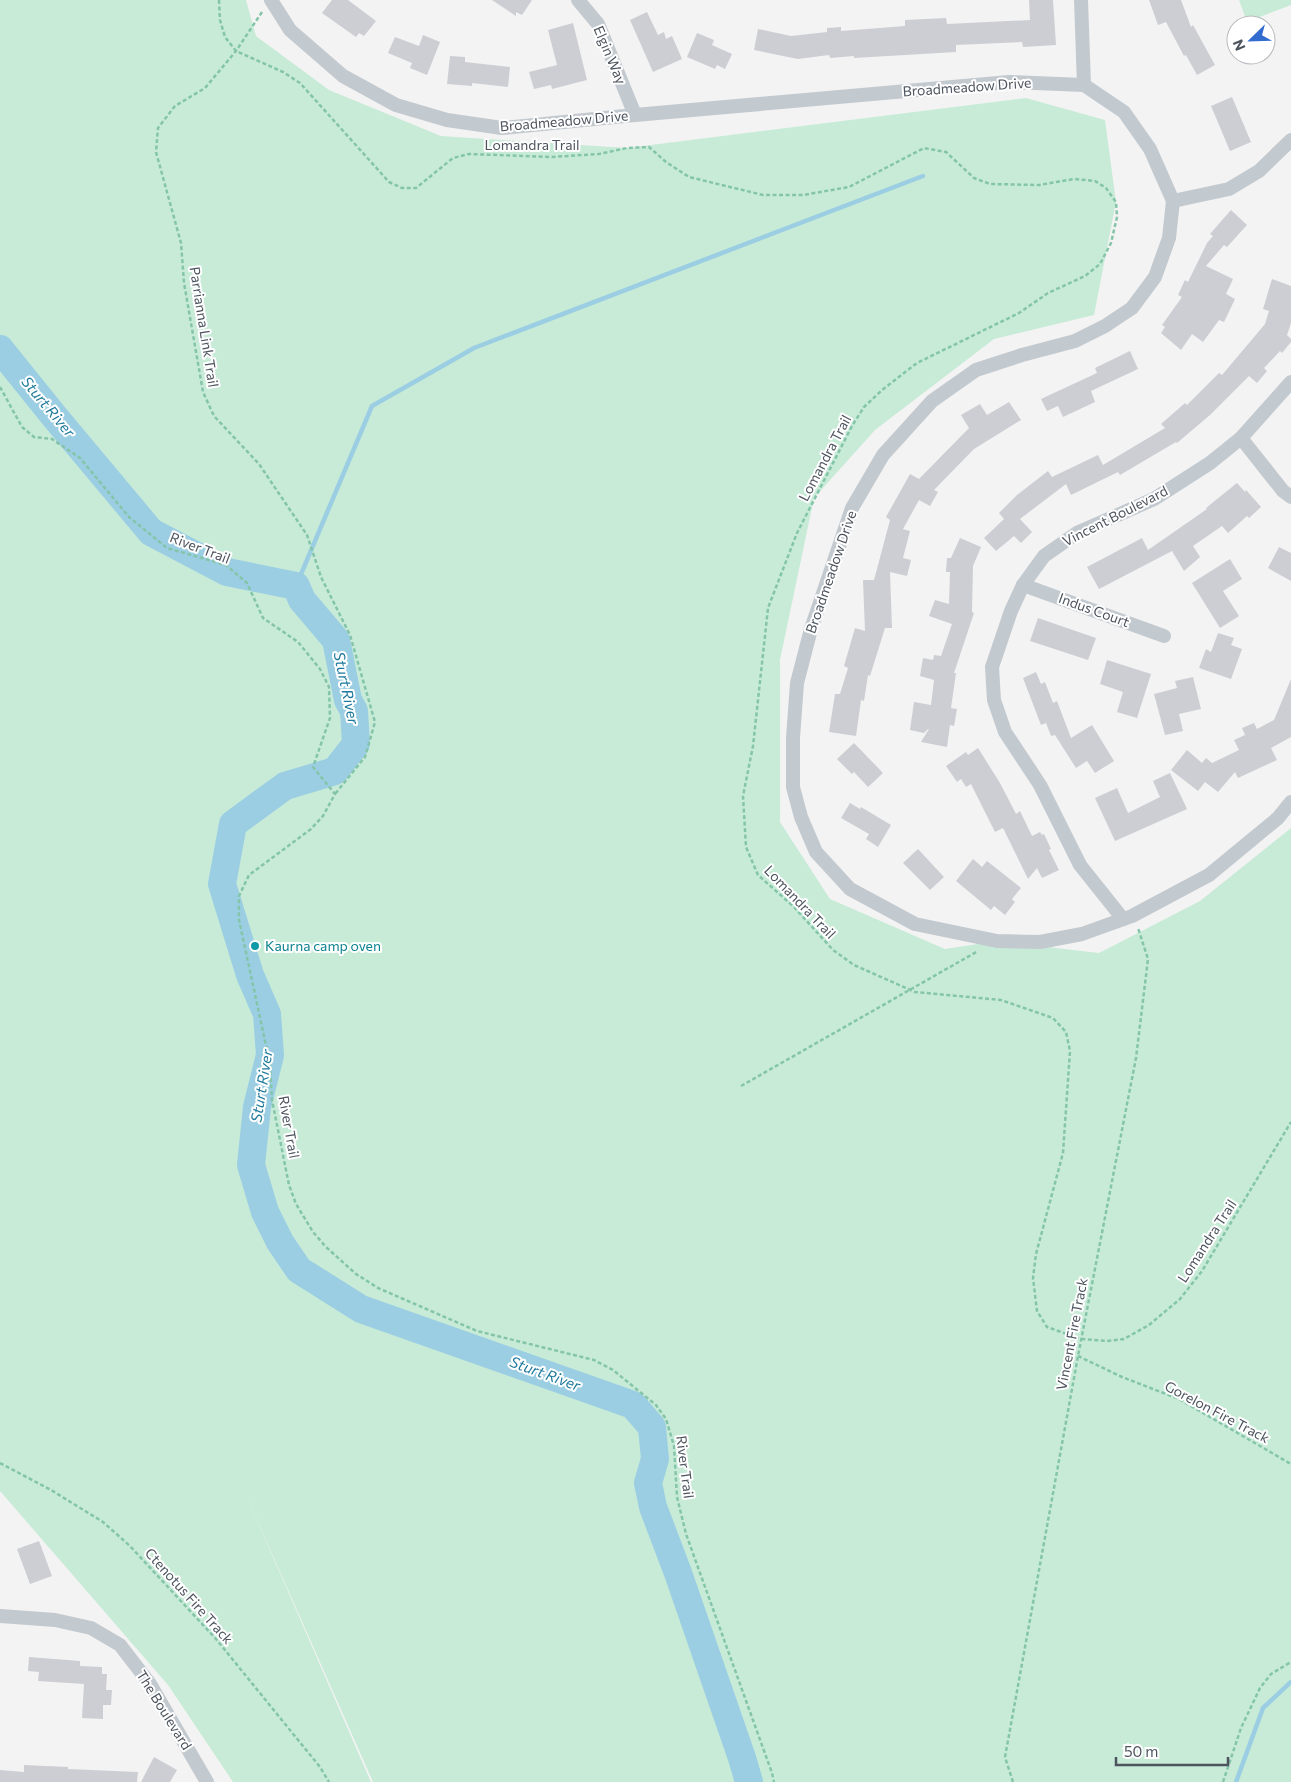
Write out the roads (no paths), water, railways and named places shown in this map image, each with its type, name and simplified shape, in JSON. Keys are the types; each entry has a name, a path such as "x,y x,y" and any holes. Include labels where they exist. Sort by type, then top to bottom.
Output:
{"street":[{"name":"Elgin Way","path":"578,0 585,6 598,24 635,115"},
{"path":"1081,0 1084,85 1124,112 1150,149 1173,200 1229,189 1259,171 1291,140"},
{"name":"Broadmeadow Drive","path":"268,4 290,30 343,76 396,105 447,120 502,128 1009,82 1084,85"},
{"name":"Broadmeadow Drive","path":"1173,200 1169,238 1154,277 1132,308 1105,326 1075,341 976,370 932,401 883,455 852,508 810,628 796,683 793,787 800,817 816,852 850,889 915,924 997,941 1040,942 1082,934 1127,917 1209,874 1278,818 1291,802"},
{"name":"Vincent Boulevard","path":"1127,917 1080,865 1040,785 1005,732 994,700 992,667 1011,611 1023,584 1044,556 1077,533 1154,499 1210,463 1240,438 1291,382"},
{"path":"1240,438 1291,497"},
{"name":"Indus Court","path":"1023,584 1164,636"},
{"name":"The Boulevard","path":"0,1616 55,1620 91,1628 120,1646 150,1684 207,1782"}],"waterway":[{"path":"296,586 372,406 474,348 923,176"},
{"name":"Sturt River","path":"0,349 151,532 227,572 296,586 302,600 336,640 348,700 354,711 356,744 335,771 285,786 233,824 222,884 250,975 267,1014 270,1055 257,1107 251,1165 265,1212 280,1242 299,1270 361,1309 633,1405 652,1427 655,1459 648,1483 653,1507 678,1573 749,1782"},
{"path":"1236,1782 1263,1708 1291,1682"}],"place":[{"name":"Kaurna camp oven","path":"255,946"}]}
